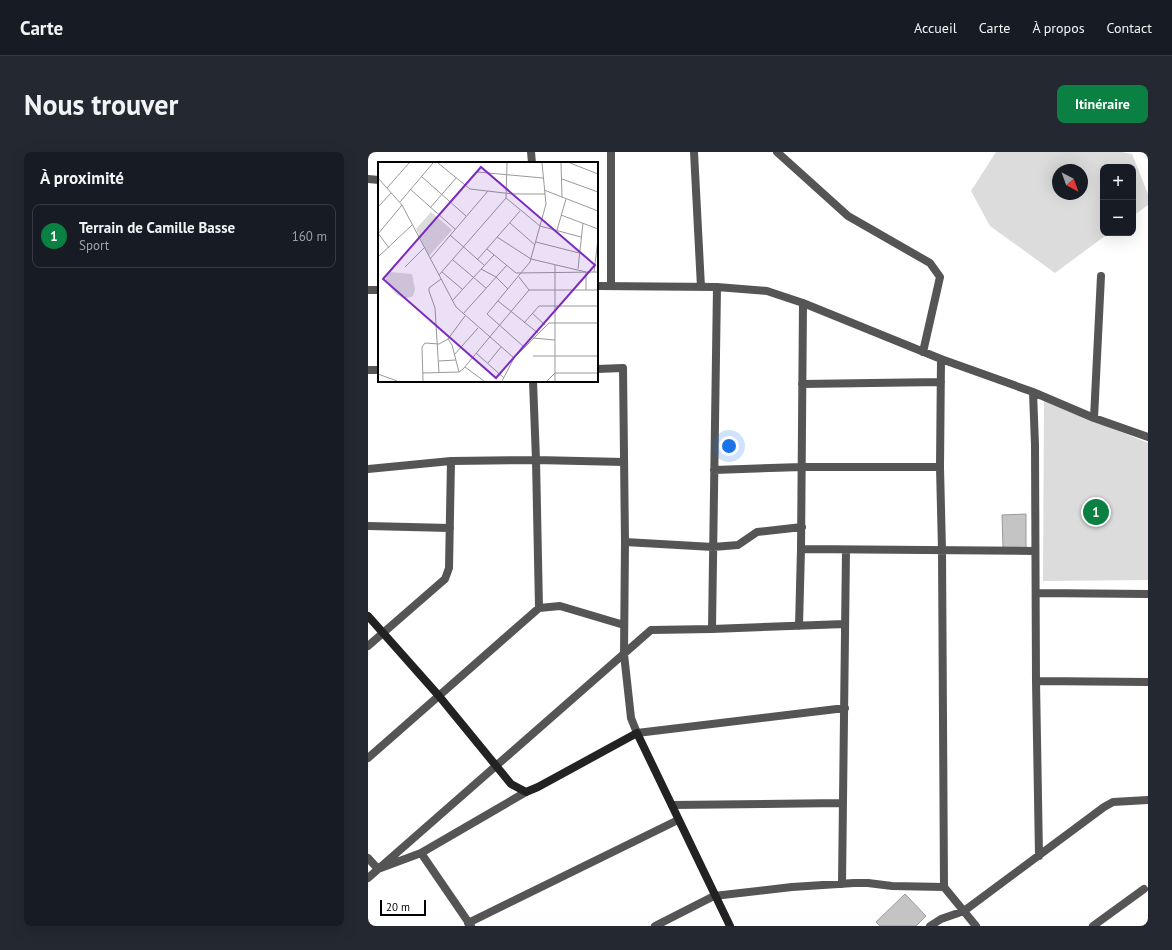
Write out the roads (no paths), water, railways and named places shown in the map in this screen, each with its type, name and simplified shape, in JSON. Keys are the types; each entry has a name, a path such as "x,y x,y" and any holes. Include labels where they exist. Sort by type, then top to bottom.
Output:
{"street":[{"path":"531,152 532,162"},
{"path":"610,152 611,286"},
{"path":"694,152 701,287"},
{"path":"778,152 848,216 930,264 940,277 923,352"},
{"path":"368,179 378,180"},
{"path":"1094,418 1101,276"},
{"path":"598,286 717,287 767,291 803,303 941,359 1033,392 1094,418 1148,436"},
{"path":"712,629 717,287"},
{"path":"799,626 802,527 803,303"},
{"path":"941,359 940,467 942,550 944,887 976,926"},
{"path":"598,369 623,368 625,542 624,654 631,718 714,896 730,926"},
{"path":"533,382 540,608"},
{"path":"802,384 941,382"},
{"path":"1033,392 1035,445 1036,681 1039,856"},
{"path":"368,469 451,461 536,460 624,462"},
{"path":"368,646 445,579 449,568 451,461"},
{"path":"714,470 802,467 940,467"},
{"path":"368,526 450,528"},
{"path":"625,542 713,547 738,545 757,532 802,527"},
{"path":"801,549 1036,551"},
{"path":"842,884 846,550"},
{"path":"1036,593 1148,594"},
{"path":"368,758 540,608 560,606 624,625"},
{"path":"368,616 439,696 510,784 526,792"},
{"path":"368,878 651,630 845,624"},
{"path":"1036,681 1148,682"},
{"path":"378,869 421,853 526,792 550,781 637,733 845,708"},
{"path":"930,926 941,919 964,911 1108,804 1112,802 1148,800"},
{"path":"672,805 843,803"},
{"path":"421,853 470,924 678,820"},
{"path":"368,858 378,869"},
{"path":"655,926 714,896 792,887 842,884 868,883 892,886 944,887"},
{"path":"1093,926 1144,889"}],"place":[{"name":"Terrain de Camille Basse","path":"1096,512"}]}
